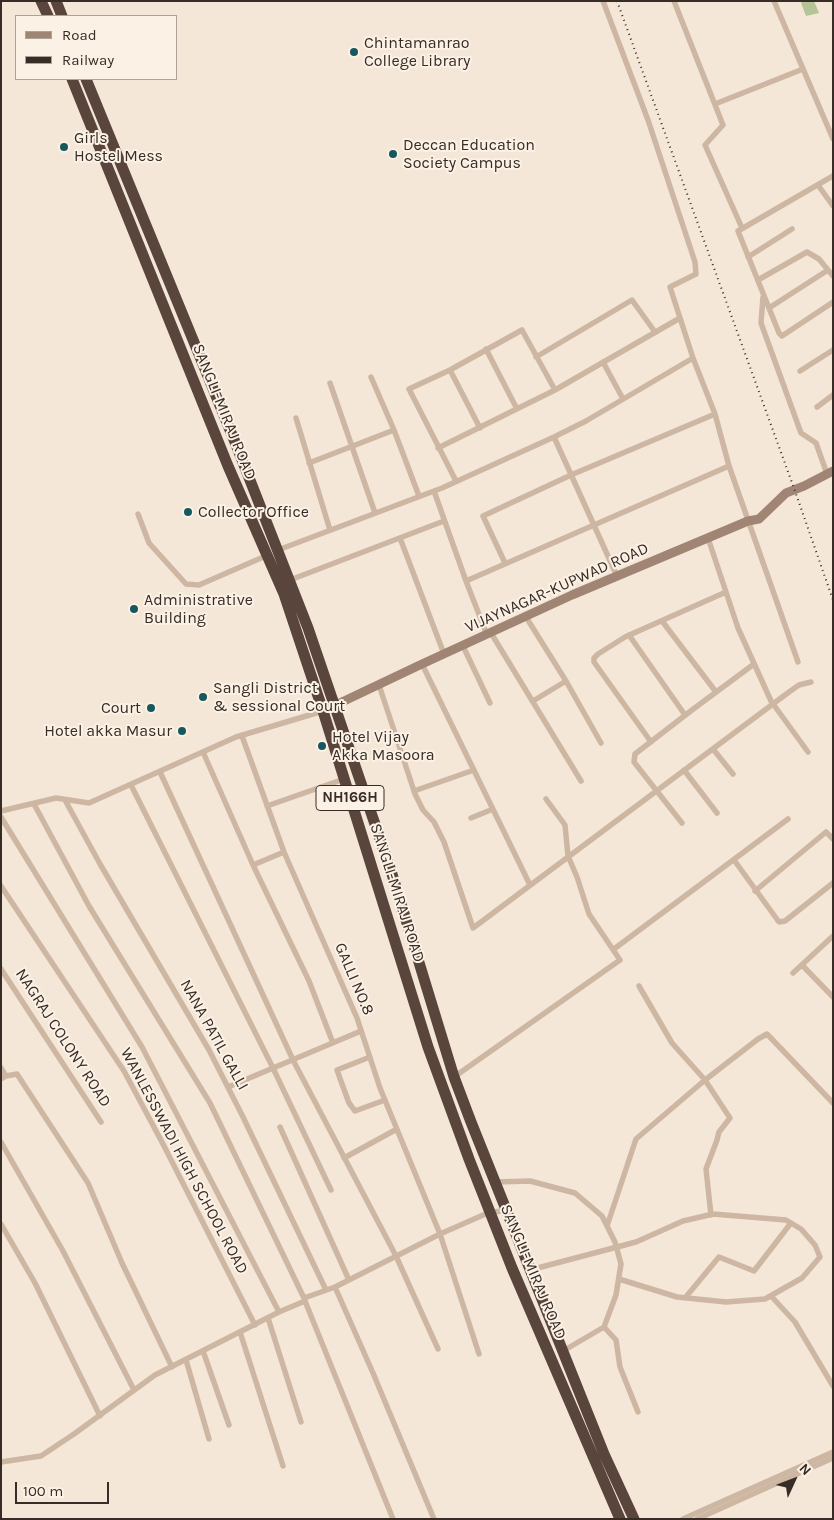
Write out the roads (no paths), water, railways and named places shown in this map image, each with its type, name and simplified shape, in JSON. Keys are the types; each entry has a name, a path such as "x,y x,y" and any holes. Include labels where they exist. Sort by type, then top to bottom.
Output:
{"highway":[{"path":"42,1 48,15"},
{"path":"56,1 62,15"},
{"name":"SANGLI-MIRAJ ROAD","path":"72,80 228,466 273,553 290,580 392,874 454,1077 604,1454 634,1519"},
{"name":"SANGLI-MIRAJ ROAD","path":"86,80 273,553 284,594 323,711 428,1046 469,1159 512,1268 620,1519"}],"street":[{"path":"603,1 648,120 695,262 696,274 670,287 693,358 715,414 728,466 798,662"},
{"path":"674,1 723,125 705,145 742,228"},
{"path":"774,1 833,139"},
{"path":"715,104 802,68"},
{"path":"833,176 738,230 768,308 782,336 833,302"},
{"path":"818,185 833,206"},
{"path":"748,257 792,229"},
{"path":"758,280 807,252 818,258 833,276"},
{"path":"768,308 828,270"},
{"path":"764,295 761,323 801,433 816,443 830,472"},
{"path":"536,357 632,300 655,332"},
{"path":"438,448 555,390 680,318"},
{"path":"456,481 409,389 450,370 522,330 555,390"},
{"path":"486,349 517,409"},
{"path":"800,371 833,350"},
{"path":"138,514 149,543 186,584 199,584 330,530 434,491 554,437 586,421 693,358"},
{"path":"603,362 622,400"},
{"path":"450,370 480,428"},
{"path":"371,377 394,430 419,496"},
{"path":"330,383 375,513"},
{"path":"816,407 833,395"},
{"path":"505,563 483,516 571,475 715,414"},
{"path":"296,418 330,530"},
{"path":"310,463 394,430"},
{"path":"554,437 617,576"},
{"path":"466,582 505,563 728,466"},
{"name":"VIJAYNAGAR-KUPWAD ROAD","path":"323,711 526,616 748,521 759,519 786,493 830,472"},
{"path":"434,491 466,582 489,634 533,701 581,781"},
{"path":"290,580 444,520"},
{"path":"400,538 444,654"},
{"path":"708,538 738,628 754,664 773,704 808,752"},
{"path":"651,742 594,662 594,658 629,635 726,592"},
{"path":"526,616 601,743"},
{"path":"662,621 716,692"},
{"path":"629,635 685,715"},
{"path":"463,646 490,703"},
{"path":"422,664 530,885"},
{"path":"682,823 634,762 635,754 754,664"},
{"path":"533,701 566,681"},
{"path":"379,685 414,791 423,810 434,822 444,842 473,928 799,685 810,682"},
{"path":"1,812 56,798 89,803 242,736 323,711"},
{"name":"GALLI NO.8","path":"242,736 284,852 357,1018 385,1100 440,1234 479,1354"},
{"path":"713,749 732,774"},
{"path":"203,752 253,865 308,981 333,1043"},
{"path":"414,791 474,770"},
{"path":"684,770 717,813"},
{"path":"160,772 293,1060 396,1256 438,1349"},
{"path":"268,806 344,779"},
{"path":"130,785 273,1068 331,1190"},
{"path":"454,1077 620,960 589,914 568,856 565,825 546,799"},
{"name":"NANA PATIL GALLI","path":"65,800 100,864 209,1050 326,1290"},
{"path":"34,804 88,906 210,1102 304,1300 393,1519"},
{"path":"471,818 493,809"},
{"path":"1,817 142,1047 279,1312"},
{"path":"614,949 788,819"},
{"path":"756,891 826,832 833,839"},
{"path":"253,865 284,852"},
{"path":"734,860 780,922 785,921 833,883"},
{"name":"WANLESSWADI HIGH SCHOOL ROAD","path":"1,886 124,1072 163,1144 255,1325"},
{"path":"793,973 833,936"},
{"path":"802,965 833,996"},
{"name":"NAGRAJ COLONY ROAD","path":"1,969 101,1122"},
{"path":"639,986 672,1043 705,1080 730,1118 719,1132 718,1140 706,1169 711,1215"},
{"path":"228,1087 361,1031"},
{"path":"607,1226 636,1139 705,1080 767,1034 833,1103"},
{"path":"370,1057 337,1070 349,1103 355,1111 385,1100"},
{"path":"1,1068 4,1077 17,1074 88,1183 122,1263 172,1367"},
{"path":"280,1127 349,1280"},
{"path":"344,1158 397,1129"},
{"path":"1,1142 63,1251 134,1390"},
{"path":"495,1182 530,1181 575,1193 602,1216 617,1247 621,1264 619,1279 616,1295 604,1327 563,1351"},
{"path":"1,1462 41,1456 100,1416 154,1375 440,1234 490,1212 506,1211"},
{"path":"530,1270 636,1242 683,1221 711,1215 786,1220 801,1229 815,1245 820,1257 802,1278 765,1299 726,1302 677,1297 619,1279"},
{"path":"686,1298 719,1257 754,1272 791,1223"},
{"path":"1,1224 35,1283 100,1416"},
{"path":"335,1287 434,1519"},
{"path":"771,1296 795,1322 833,1386"},
{"path":"268,1318 301,1422"},
{"path":"604,1327 616,1340 620,1367 638,1412"},
{"path":"240,1332 283,1466"},
{"path":"203,1351 229,1425"},
{"path":"186,1360 209,1439"},
{"path":"683,1519 833,1452"},
{"path":"697,1519 833,1458"}],"railway":[{"path":"617,1 833,600"}],"place":[{"name":"Chintamanrao College Library","path":"354,52"},
{"name":"Girls Hostel Mess","path":"64,147"},
{"name":"Deccan Education Society Campus","path":"393,154"},
{"name":"Collector Office","path":"188,512"},
{"name":"Administrative Building","path":"134,609"},
{"name":"Sangli District & sessional Court","path":"203,697"},
{"name":"Court","path":"151,708"},
{"name":"Hotel akka Masur","path":"182,731"},
{"name":"Hotel Vijay Akka Masoora","path":"322,746"}]}
